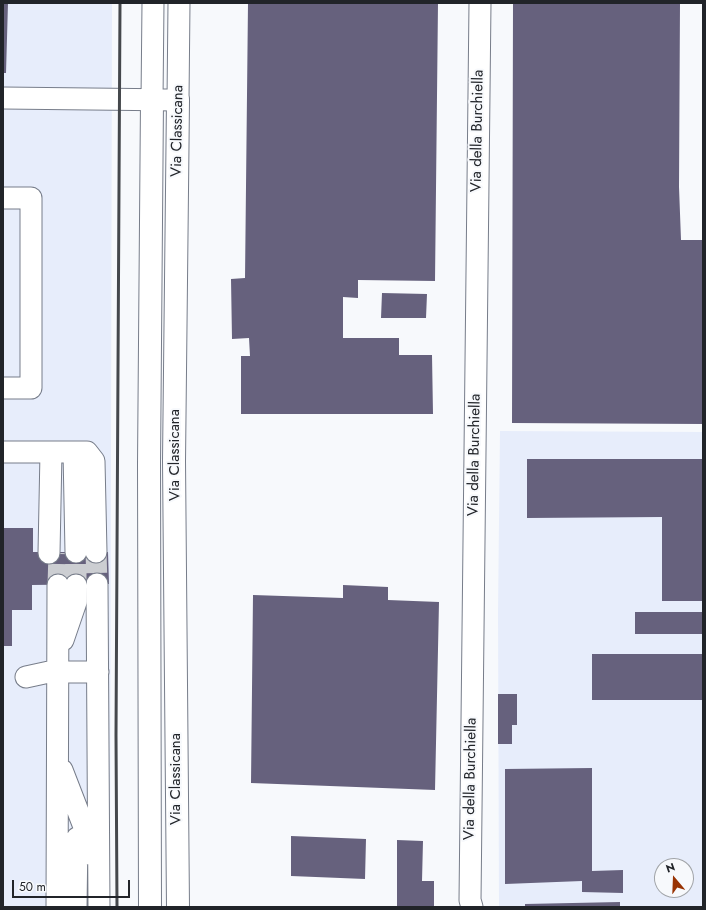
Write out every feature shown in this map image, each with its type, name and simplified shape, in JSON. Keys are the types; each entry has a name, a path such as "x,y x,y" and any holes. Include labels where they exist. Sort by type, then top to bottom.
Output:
{"highway":[{"name":"Via Classicana","path":"150,907 149,464 152,100"},
{"name":"Via Classicana","path":"178,100 174,461 178,907"},
{"path":"177,861 187,907"}],"street":[{"name":"Via Classicana","path":"152,100 153,3"},
{"name":"Via Classicana","path":"178,100 179,3"},
{"name":"Via della Burchiella","path":"472,907 470,900 470,884 480,3"},
{"path":"3,98 178,100"},
{"path":"3,198 31,198 31,388 3,388"},
{"path":"3,452 87,452 94,461 96,552"},
{"path":"61,553 62,452"},
{"path":"97,584 99,907"},
{"path":"47,907 53,672 61,585 58,652 53,672 57,759 57,907"},
{"path":"26,677 53,672 98,672"},
{"path":"57,759 86,832 85,907"},
{"path":"57,780 77,828 76,907"},
{"path":"57,802 66,826 65,907"}],"shaded area":[{"path":"3,3 112,3 110,907 3,907"},
{"path":"500,431 703,432 703,907 499,907 498,612"}],"building":[{"path":"3,3 8,3 6,73 3,73"},
{"path":"248,3 438,3 435,281 358,280 358,298 343,297 343,338 399,338 399,355 432,355 433,414 241,414 241,356 250,356 249,338 232,339 231,279 245,278"},
{"path":"513,3 680,3 679,187 681,240 703,240 703,424 512,423"},
{"path":"382,293 427,294 426,318 381,318"},
{"path":"527,459 703,459 703,601 662,601 662,517 527,518"},
{"path":"3,528 33,528 33,552 108,552 109,584 32,585 32,610 12,610 12,646 3,646"},
{"path":"343,585 388,587 388,600 439,602 435,790 251,783 253,595 343,598"},
{"path":"635,612 703,612 703,634 635,634"},
{"path":"592,654 703,654 703,700 592,700"},
{"path":"498,694 517,694 517,725 512,725 512,744 498,744"},
{"path":"592,768 592,871 623,870 623,893 582,892 582,881 505,884 505,769"},
{"path":"291,836 366,839 365,879 291,876"},
{"path":"397,840 423,841 422,881 434,881 434,907 397,907"},
{"path":"620,902 620,907 525,907 525,904"}],"tunnel":[{"path":"76,552 76,585"},
{"path":"96,552 97,584"},
{"path":"58,585 59,553"}],"railway":[{"path":"117,907 116,735 120,3"}]}
